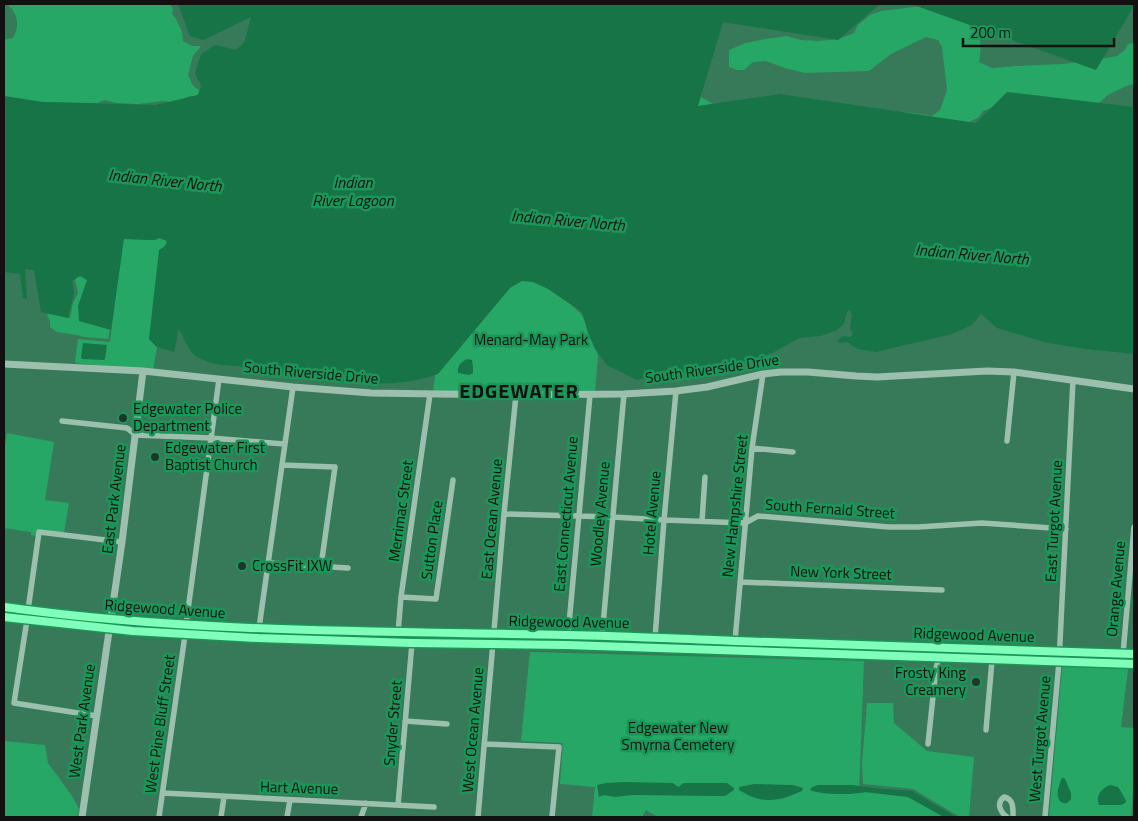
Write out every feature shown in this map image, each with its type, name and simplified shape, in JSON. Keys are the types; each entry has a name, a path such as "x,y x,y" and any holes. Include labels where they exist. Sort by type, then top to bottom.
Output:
{"main road":[{"name":"Ridgewood Avenue","path":"4,607 27,615 110,629 190,635 412,643 567,645 1134,664"},
{"name":"Ridgewood Avenue","path":"4,617 27,615 186,625 398,633 568,635 1134,654"},
{"path":"190,635 200,631 252,633 259,628"},
{"path":"309,640 321,634 355,636 361,631"},
{"path":"667,649 674,644 724,645 733,641"},
{"path":"743,651 751,646 805,647 816,644"},
{"path":"869,656 880,651 924,653 929,652 934,647"},
{"path":"939,658 947,652 985,653 998,650"}],"street":[{"name":"South Riverside Drive","path":"4,364 143,371 293,387 371,393 624,394 676,391 781,372 878,377 987,371 1014,372 1134,389"},
{"name":"East Park Avenue","path":"110,629 143,371"},
{"path":"1006,440 1014,372"},
{"name":"New Hampshire Street","path":"733,641 752,448 763,374"},
{"path":"186,625 218,379"},
{"name":"East Turgot Avenue","path":"1060,662 1073,380"},
{"path":"259,628 293,387"},
{"name":"Hotel Avenue","path":"655,638 676,391"},
{"name":"Merrimac Street","path":"398,633 401,597 430,394"},
{"name":"Woodley Avenue","path":"602,636 624,394"},
{"name":"East Ocean Avenue","path":"493,644 516,395"},
{"name":"East Connecticut Avenue","path":"568,635 590,395"},
{"path":"62,421 127,428 136,435 211,438 284,444"},
{"path":"752,448 793,452"},
{"path":"282,465 335,468 322,566"},
{"path":"702,521 705,477"},
{"name":"Sutton Place","path":"401,597 436,599 453,480"},
{"name":"South Fernald Street","path":"504,514 745,522 758,516 889,527 982,523 1066,529"},
{"name":"Orange Avenue","path":"1122,654 1134,527"},
{"path":"97,716 14,702 40,532 122,542"},
{"path":"269,563 348,568"},
{"name":"New York Street","path":"740,582 942,590"},
{"name":"West Park Avenue","path":"82,817 110,629"},
{"name":"West Pine Bluff Street","path":"159,817 190,635"},
{"name":"Snyder Street","path":"398,805 412,643"},
{"name":"West Ocean Avenue","path":"478,817 493,644"},
{"path":"928,744 936,668 939,658"},
{"path":"986,730 992,660"},
{"name":"West Turgot Avenue","path":"1045,817 1060,662"},
{"path":"405,721 446,724"},
{"path":"484,744 559,747 552,817"},
{"name":"Hart Avenue","path":"163,793 434,806"},
{"path":"221,817 224,797"},
{"path":"1006,817 1002,813 1000,806 1004,797 1011,800 1013,817"},
{"path":"287,817 290,800"},
{"path":"362,817 366,803"}],"green space":[{"path":"7,4 170,4 173,9 172,14 182,32 183,41 192,46 201,46 193,56 188,75 193,86 201,91 196,97 190,96 170,102 162,101 139,104 117,103 105,100 98,103 42,102 4,96 4,40 13,38 17,29 14,11"},
{"path":"930,5 977,22 980,42 979,62 992,68 1096,60 1117,56 1125,50 1128,44 1134,43 1134,84 1108,95 1085,111 1004,103 983,111 978,118 961,128 737,148 684,94 699,96 713,104 883,111 932,116 940,110 947,90 942,47 938,40 926,37 891,54 869,71 805,73 766,61 753,62 744,70 729,67 729,50 746,43 787,36 800,40 839,39 854,33 858,25 870,15 881,11"},
{"path":"160,238 167,241 149,339 157,347 153,371 75,363 78,339 110,342 123,239 155,240"},
{"path":"87,275 110,328 108,339 57,332 50,327 47,315 49,312 65,314 67,318 70,318 73,303 78,293 75,280 77,276"},
{"name":"Menard-May Park","path":"490,275 547,282 582,315 595,344 598,356 595,392 433,391 436,371"},
{"path":"7,433 54,442 45,500 69,503 64,533 40,530 36,536 31,535 31,532 4,528 4,451"},
{"name":"Edgewater New Smyrna Cemetery","path":"530,652 864,661 859,793 908,797 944,817 658,817 646,810 642,817 592,817 595,787 560,784 563,743 521,741"},
{"path":"1071,666 1128,669 1121,727 1134,728 1134,780 1131,817 1049,817 1062,669"},
{"path":"867,703 893,703 894,723 927,751 974,757 969,817 960,817 913,789 863,784 862,764"},
{"path":"4,741 45,745 48,763 79,809 77,817 4,817"}],"water":[{"name":"Indian River Lagoon","path":"178,4 880,4 838,40 723,22 698,106 780,94 976,123 1007,92 1134,107 1134,354 1048,343 997,328 981,314 972,325 952,334 876,352 857,349 847,342 840,343 837,341 843,336 851,337 853,334 850,328 852,315 849,310 844,324 837,330 821,336 800,338 772,353 699,372 662,374 637,380 607,365 595,349 582,312 548,289 533,282 522,281 510,288 438,374 408,381 378,384 332,381 208,362 198,358 188,348 178,329 174,352 157,347 149,339 159,250 165,246 167,241 159,238 155,240 124,239 111,330 79,321 78,306 87,280 80,276 72,281 74,293 68,318 41,312 34,270 25,269 27,299 23,298 20,274 4,272 4,96 42,102 156,105 198,95 201,85 195,74 201,54 215,45 236,50 245,41 251,17 204,40 190,36"},
{"path":"911,4 1134,4 1134,6 1096,70"},
{"path":"83,343 107,345 105,359 82,359"},
{"path":"467,359 472,360 473,373 469,375 458,373 460,364"},
{"path":"1062,778 1065,779 1071,793 1071,799 1066,803 1061,801 1058,796 1058,788"},
{"path":"624,782 673,783 678,787 684,783 727,783 734,790 725,796 632,795 615,797 604,795 599,797 597,785"},
{"path":"754,784 793,785 803,788 802,791 777,800 764,800 739,790 739,787"},
{"path":"818,785 853,785 912,791 956,817 944,817 908,797 865,792 829,794 810,790"},
{"path":"1110,785 1118,787 1126,801 1125,803 1121,805 1099,805 1098,798 1100,793"}],"cycle path":[{"path":"4,607 144,622 284,629 609,636 1134,654"},
{"path":"4,617 133,631 258,638 412,643 567,645 1134,664"}],"place":[{"name":"Edgewater Police Department","path":"123,418"},
{"name":"Edgewater First Baptist Church","path":"155,457"},
{"name":"CrossFit IXW","path":"242,566"},
{"name":"Frosty King Creamery","path":"976,682"}],"district":[{"name":"EDGEWATER","path":"519,391"}],"water label":[{"name":"Indian River North","path":"165,180"},
{"name":"Indian River North","path":"568,220"},
{"name":"Indian River North","path":"972,254"}]}
